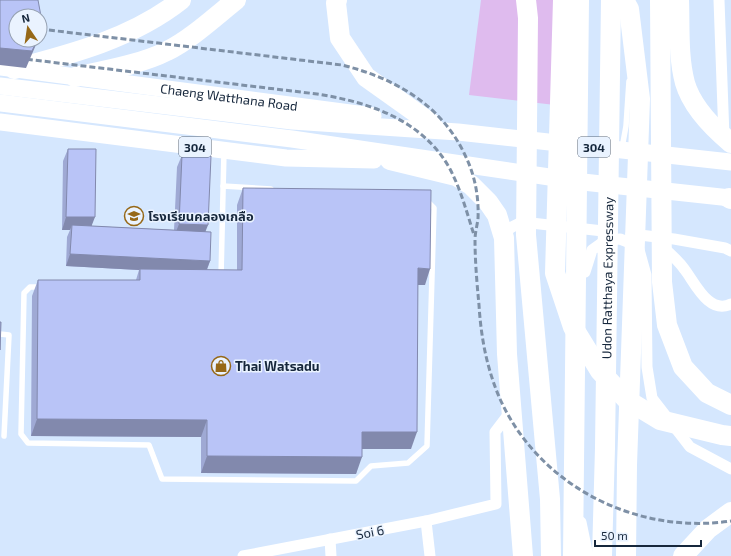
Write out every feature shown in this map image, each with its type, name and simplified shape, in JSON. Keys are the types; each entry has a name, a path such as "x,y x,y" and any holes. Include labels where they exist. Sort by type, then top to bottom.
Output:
{"highway":[{"path":"7,68 114,39 165,13 181,0"},
{"path":"75,77 117,68 167,51 207,24 236,0"},
{"path":"526,0 528,18 526,236 550,499 551,556"},
{"path":"563,0 555,273 573,327 600,371 627,400 660,420 731,436"},
{"path":"574,556 579,0"},
{"name":"Udon Ratthaya Expressway","path":"602,556 605,448 611,0"},
{"path":"624,0 629,9 640,99 627,465 626,556"},
{"path":"660,0 662,282 667,325 683,366 707,393 731,405"},
{"path":"679,0 681,58 685,83 694,104 727,140"},
{"path":"337,2 340,38 366,77 432,124"},
{"path":"390,160 438,170 456,176 471,185 488,202 497,215 504,238 507,354 523,556"},
{"path":"683,556 708,529 731,512"}],"main road":[{"name":"Chaeng Watthana Road","path":"7,68 432,124 458,132"},
{"name":"Chaeng Watthana Road","path":"0,86 292,121 458,132 731,162"},
{"path":"0,103 292,139 433,160"},
{"name":"304","path":"0,122 224,151 309,159 433,160 583,182 730,198"}],"street":[{"path":"719,0 727,140"},
{"path":"574,556 581,522 585,272 588,247 584,228 583,182"},
{"path":"504,238 510,228 522,222 674,238 725,248 731,251"},
{"path":"588,247 597,230"},
{"path":"643,235 658,243 672,255 704,298 714,305 727,306 731,304"},
{"path":"588,247 606,240 620,239 638,246 646,275 647,367 652,398 690,447 731,469"},
{"name":"Soi 6","path":"243,556 426,521 496,504 495,432 511,411"},
{"path":"426,521 430,556"},
{"path":"581,522 588,556"},
{"path":"330,540 331,556"}],"lane":[{"path":"622,150 626,126 633,0"},
{"path":"213,280 221,280 224,151"},
{"path":"223,186 277,189"},
{"path":"45,287 30,287 24,293 21,434 28,443 149,445 162,479 356,481 371,466 408,463 427,446 434,208 424,198 417,197"},
{"path":"0,334 9,335 4,436"}],"shaded area":[{"path":"481,0 585,0 572,107 469,95"}],"building":[{"path":"0,0 38,0 39,8 8,8 8,48 33,48 32,51 0,48"},
{"path":"68,149 96,149 95,217 66,217"},
{"path":"182,155 211,156 208,225 179,224"},
{"name":"Thai Watsadu","path":"243,188 431,190 430,269 418,268 417,432 362,432 362,457 207,456 207,420 37,419 38,280 140,280 140,269 242,270"},
{"path":"72,225 211,232 210,261 70,254"},
{"path":"0,322 1,322 0,350"}],"railway":[{"path":"48,30 342,65 380,77 414,96 443,121 455,137 465,155 476,186 478,219 475,237 475,256 483,341 495,388 518,430 540,457 566,480 595,498 627,512 661,520 696,523 731,521"},
{"path":"0,56 317,94 356,102 375,108 410,126 439,152 450,169 457,185 474,235"}],"place":[{"name":"โรงเรียนคลองเกลือ","path":"134,216"},
{"name":"Thai Watsadu","path":"221,366"}]}
